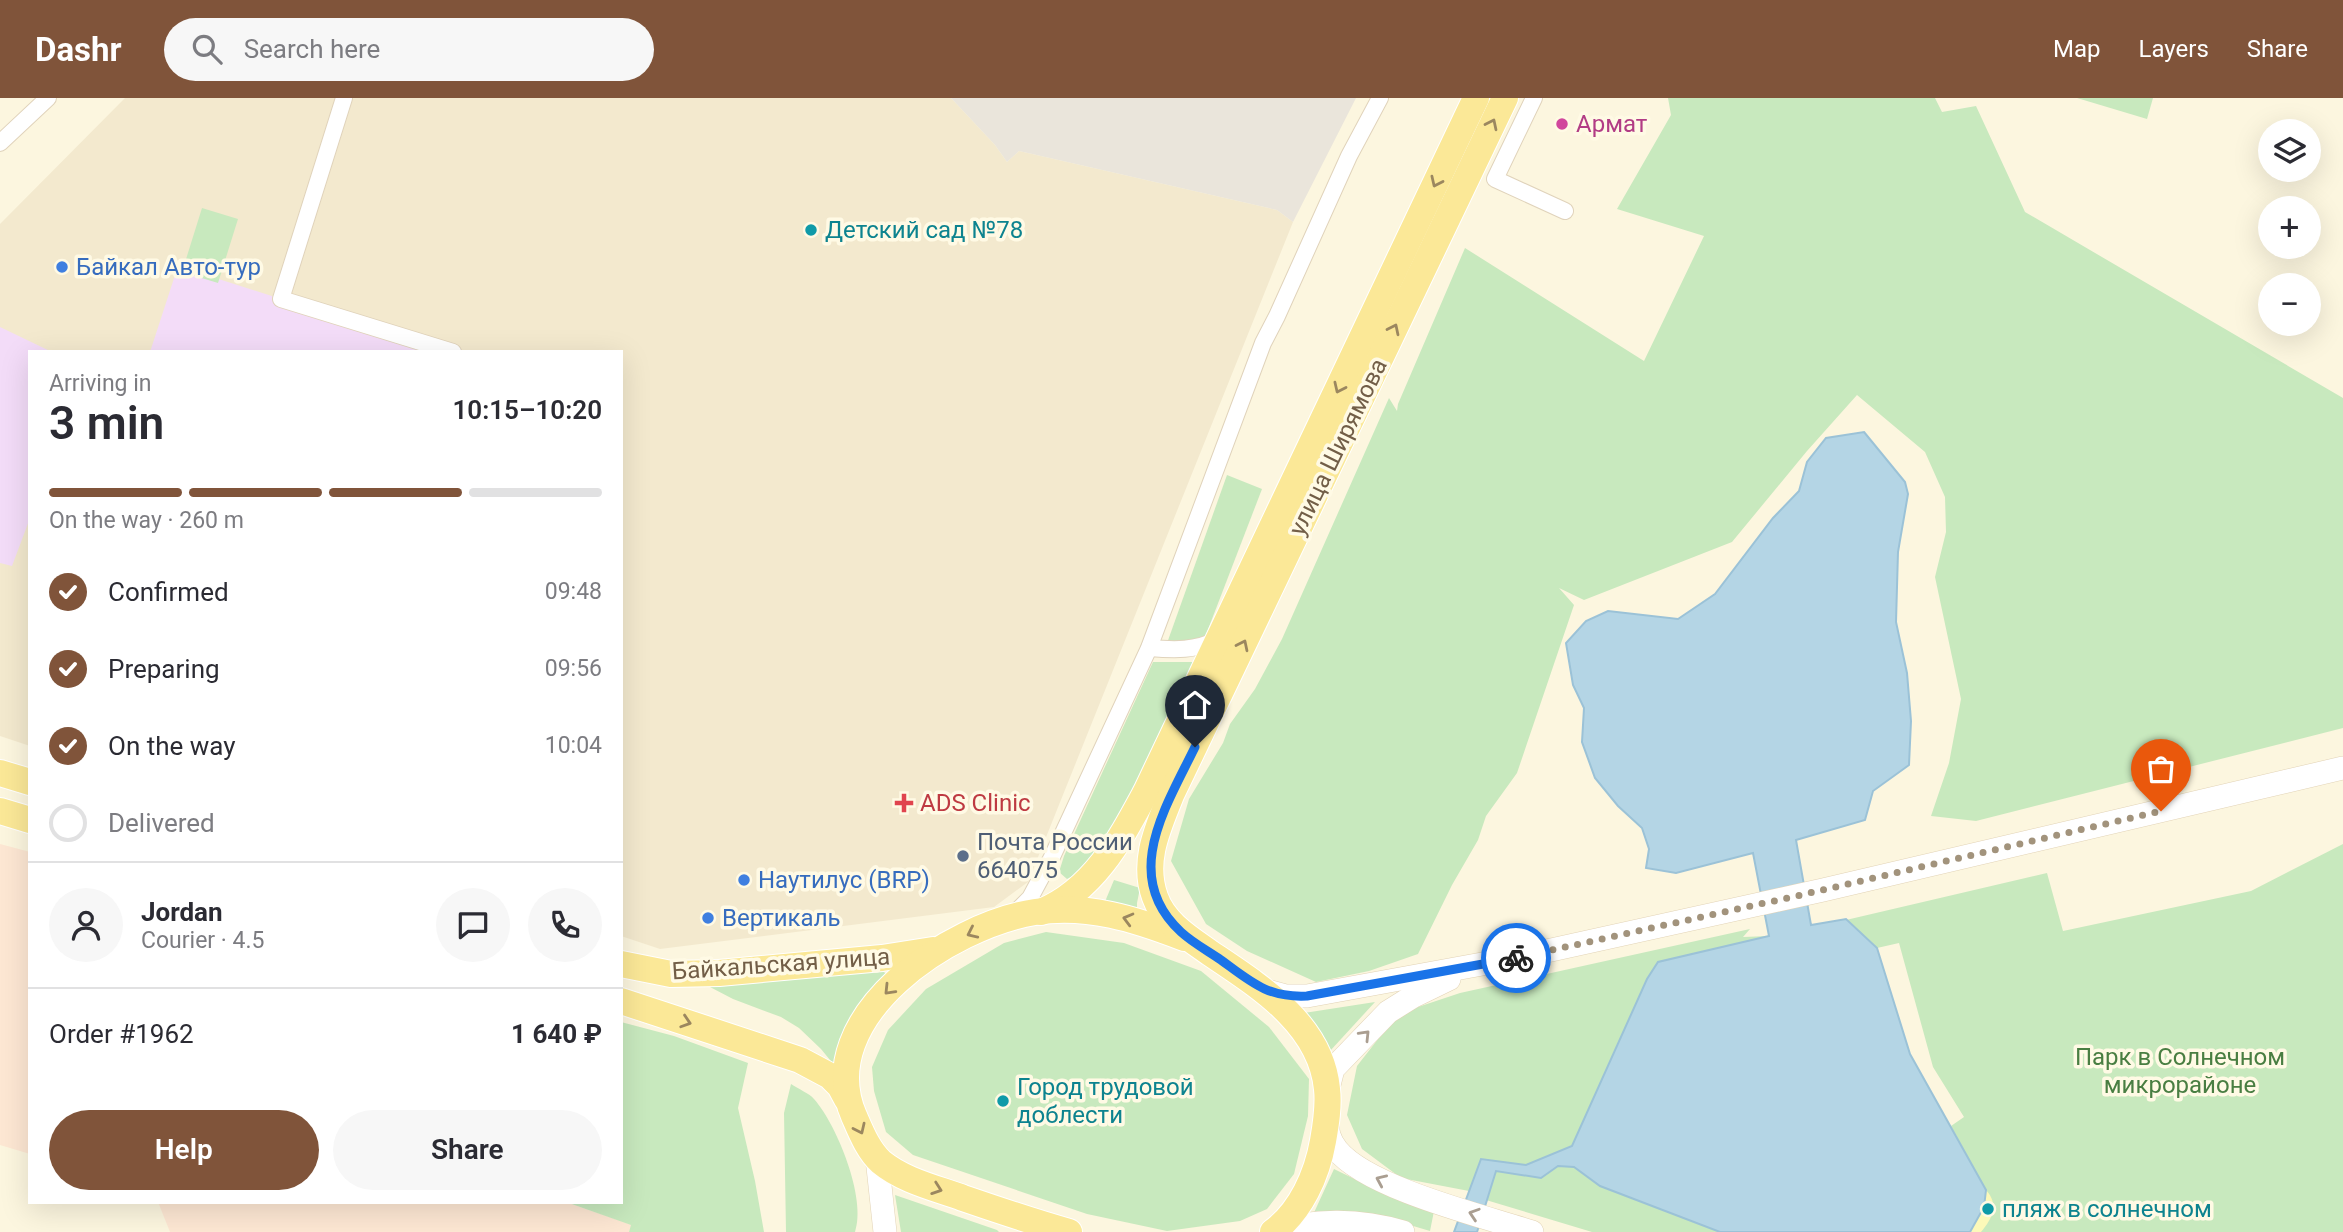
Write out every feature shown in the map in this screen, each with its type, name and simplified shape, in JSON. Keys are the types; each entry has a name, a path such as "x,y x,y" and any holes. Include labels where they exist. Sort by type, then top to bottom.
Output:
{"main road":[{"name":"улица Ширямова","path":"1159,794 1221,638 1476,98"},
{"name":"улица Ширямова","path":"1159,794 1505,98"},
{"path":"1257,988 1286,996 1307,996 1515,958 1823,890 2343,768"},
{"path":"0,773 28,781"},
{"path":"1041,912 1069,898 1097,871 1159,794"},
{"path":"1159,794 1150,865 1155,897 1161,908 1192,942 1287,1010 1300,1025 1319,1057 1328,1090"},
{"path":"0,811 28,819"},
{"path":"1069,1232 924,1184 894,1171 877,1157 863,1137 847,1098 849,1057 863,1023 893,985 942,947 1003,919 1071,909 1103,912 1143,923 1192,942"},
{"name":"Байкальская улица","path":"623,964 671,974 719,973 898,956 942,947"},
{"path":"1273,1232 1290,1217 1309,1186 1320,1156 1327,1116 1329,1077 1335,1067 1368,1031 1395,1007 1455,977 1515,958"},
{"name":"Байкальская улица","path":"623,1002 800,1060 830,1076 847,1098"},
{"path":"1327,1116 1330,1140 1349,1161 1370,1174 1445,1205 1532,1232"},
{"path":"877,1157 885,1232"},
{"path":"1273,1232 1294,1226 1323,1223 1373,1226 1403,1232"}],"street":[{"path":"0,143 48,98"},
{"path":"344,98 281,299 447,350"},
{"path":"1003,919 1020,909 1034,891 1149,648 1263,343 1349,156 1380,98"},
{"path":"1534,98 1494,180 1564,211"},
{"path":"1149,648 1201,648 1221,638"},
{"path":"876,1232 881,1202"}],"shaded area":[{"path":"125,98 951,98 995,145 1007,162 1019,151 1277,210 1293,222 1028,882 994,907 660,949 623,937 623,350 28,350 28,745 0,736 0,224"},
{"path":"951,98 1356,98 1293,222 1277,210 1019,151 1007,162 995,145"},
{"path":"178,266 447,350 151,350"},
{"path":"0,327 48,350 28,350 28,523 12,566 0,563"},
{"path":"0,844 28,851 28,1153 0,1145"},
{"path":"159,1204 572,1204 632,1225 629,1232 170,1232"}],"green space":[{"path":"1668,98 1935,98 1942,112 1976,106 2025,212 2343,398 2343,728 1976,821 1931,816 1949,763 1961,699 1935,577 1946,532 1945,497 1925,452 1857,395 1732,542 1584,600 1559,588 1574,605 1517,773 1486,816 1478,840 1418,954 1369,971 1316,982 1247,951 1206,924 1171,861 1189,799 1223,743 1230,724 1255,689 1282,639 1389,398 1397,411 1465,248 1644,361 1704,236 1617,209 1671,115"},
{"path":"2077,98 2153,98 2147,119"},
{"path":"202,208 238,219 218,283 182,272"},
{"path":"1227,475 1262,489 1202,645 1166,646"},
{"path":"1153,662 1195,662 1118,815 1100,845 1082,867 1067,879 1059,872 1064,856"},
{"name":"Парк в Солнечном микрорайоне","path":"2343,844 2343,1232 1970,1232 1984,1207 1986,1190 1951,1126 1964,1117 1933,1067 1899,943 1877,948 1846,920 2047,873 2063,931 2251,891"},
{"path":"1114,880 1140,888 1137,914 1104,904"},
{"path":"1750,929 1743,937 1769,936 1658,962 1647,979 1572,1146 1526,1165 1481,1159 1469,1191 1401,1178 1362,1149 1347,1115 1357,1066 1389,1025 1406,1011 1460,993"},
{"path":"1046,932 1124,943 1201,971 1269,1027 1309,1079 1308,1116 1294,1174 1267,1209 1240,1221 1167,1231 1087,1214 913,1155 886,1132 874,1091 872,1067 888,1030 926,989 1004,943"},
{"path":"881,970 888,975 839,1071 799,1028 781,1017 733,999 710,987 715,983"},
{"path":"1375,1002 1330,1051 1304,1013"},
{"path":"623,1023 674,1036 748,1063 738,1108 764,1232 629,1232 631,1225 572,1204 623,1204"},
{"path":"791,1084 814,1099 840,1144 848,1163 857,1201 855,1232 786,1232 784,1113"},
{"path":"1558,1166 1574,1167 1600,1186 1720,1232 1592,1232 1486,1200 1495,1171 1541,1178"},
{"path":"1334,1169 1383,1193 1434,1211 1430,1231 1393,1220 1312,1217"},
{"path":"895,1195 997,1230 999,1232 901,1232"}],"sand":[{"name":"пляж в солнечном","path":"1986,1190 1993,1206 1989,1222 1981,1232 1970,1232 1984,1207"}],"water":[{"path":"1864,432 1905,482 1908,494 1898,552 1896,622 1907,673 1911,721 1909,765 1873,791 1865,820 1796,840 1811,925 1846,919 1877,948 1910,1054 1986,1190 1984,1207 1970,1232 1720,1232 1600,1186 1574,1167 1558,1166 1541,1178 1496,1171 1477,1232 1454,1232 1481,1159 1526,1165 1572,1146 1647,979 1658,962 1769,936 1753,853 1676,873 1646,868 1649,849 1642,828 1618,806 1595,778 1582,742 1584,708 1573,685 1566,643 1586,621 1608,611 1678,619 1715,594 1773,518 1799,491 1807,462 1826,438"}],"way so far":[{"path":"1516,958 2161,811"}],"place":[{"name":"Армат","path":"1562,124"},
{"name":"Детский сад №78","path":"811,230"},
{"name":"Байкал Авто-тур","path":"62,267"},
{"name":"ADS Clinic","path":"904,803"},
{"name":"Почта России 664075","path":"963,856"},
{"name":"Наутилус (BRP)","path":"744,880"},
{"name":"Вертикаль","path":"708,918"},
{"name":"Город трудовой доблести","path":"1003,1101"},
{"name":"пляж в солнечном","path":"1988,1209"}],"route":[{"path":"1195,747 1155,833 1150,865 1155,897 1164,913 1192,942 1220,959 1257,988 1279,995 1307,996 1516,958"}]}
